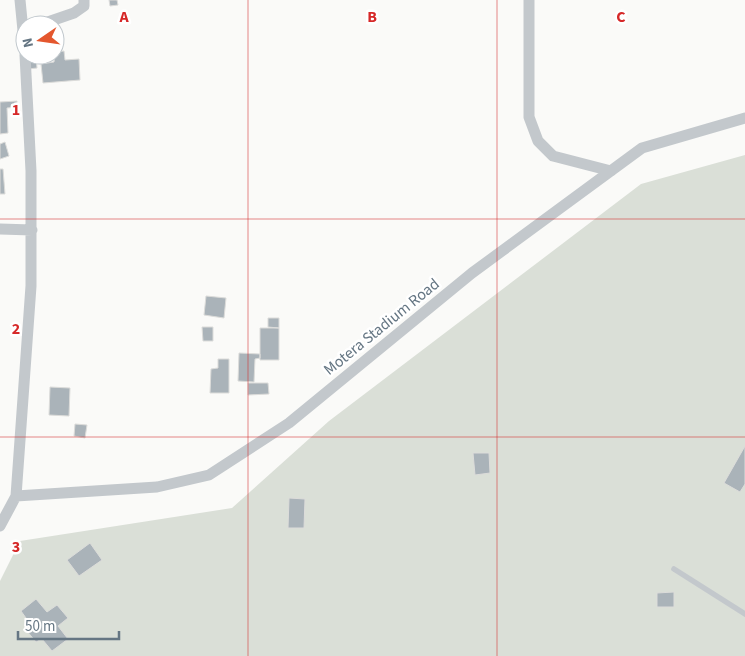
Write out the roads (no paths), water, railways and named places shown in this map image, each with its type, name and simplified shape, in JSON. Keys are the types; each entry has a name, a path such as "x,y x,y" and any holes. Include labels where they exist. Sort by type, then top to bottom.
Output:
{"street":[{"path":"20,0 22,15"},
{"path":"65,16 84,6 84,0"},
{"path":"529,0 529,117 538,141 553,156 611,171"},
{"path":"0,526 16,496 31,286 32,230 25,65"},
{"name":"Motera Stadium Road","path":"16,496 157,487 209,476 290,423 472,273 642,148 745,118"},
{"path":"0,229 32,230"}],"lane":[{"path":"674,569 745,614"}]}
